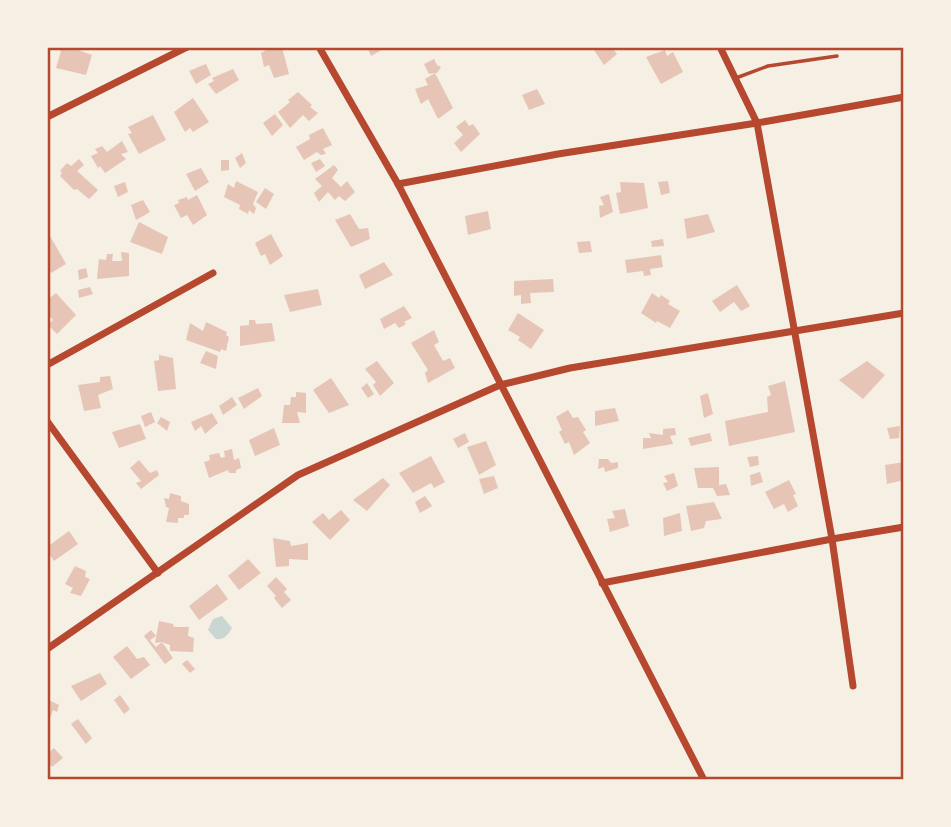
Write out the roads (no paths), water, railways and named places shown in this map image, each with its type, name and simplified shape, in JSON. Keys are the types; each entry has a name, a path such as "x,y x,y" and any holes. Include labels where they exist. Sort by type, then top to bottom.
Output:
{"street":[{"path":"47,117 187,47"},
{"path":"319,47 397,184 704,780"},
{"path":"720,47 757,123 832,539 853,685"},
{"path":"397,184 904,97"},
{"path":"47,365 213,272"},
{"path":"47,649 298,475 500,385 570,368 904,313"},
{"path":"47,421 158,573"},
{"path":"602,583 904,527"}],"lane":[{"path":"736,78 768,66 837,56"}]}
